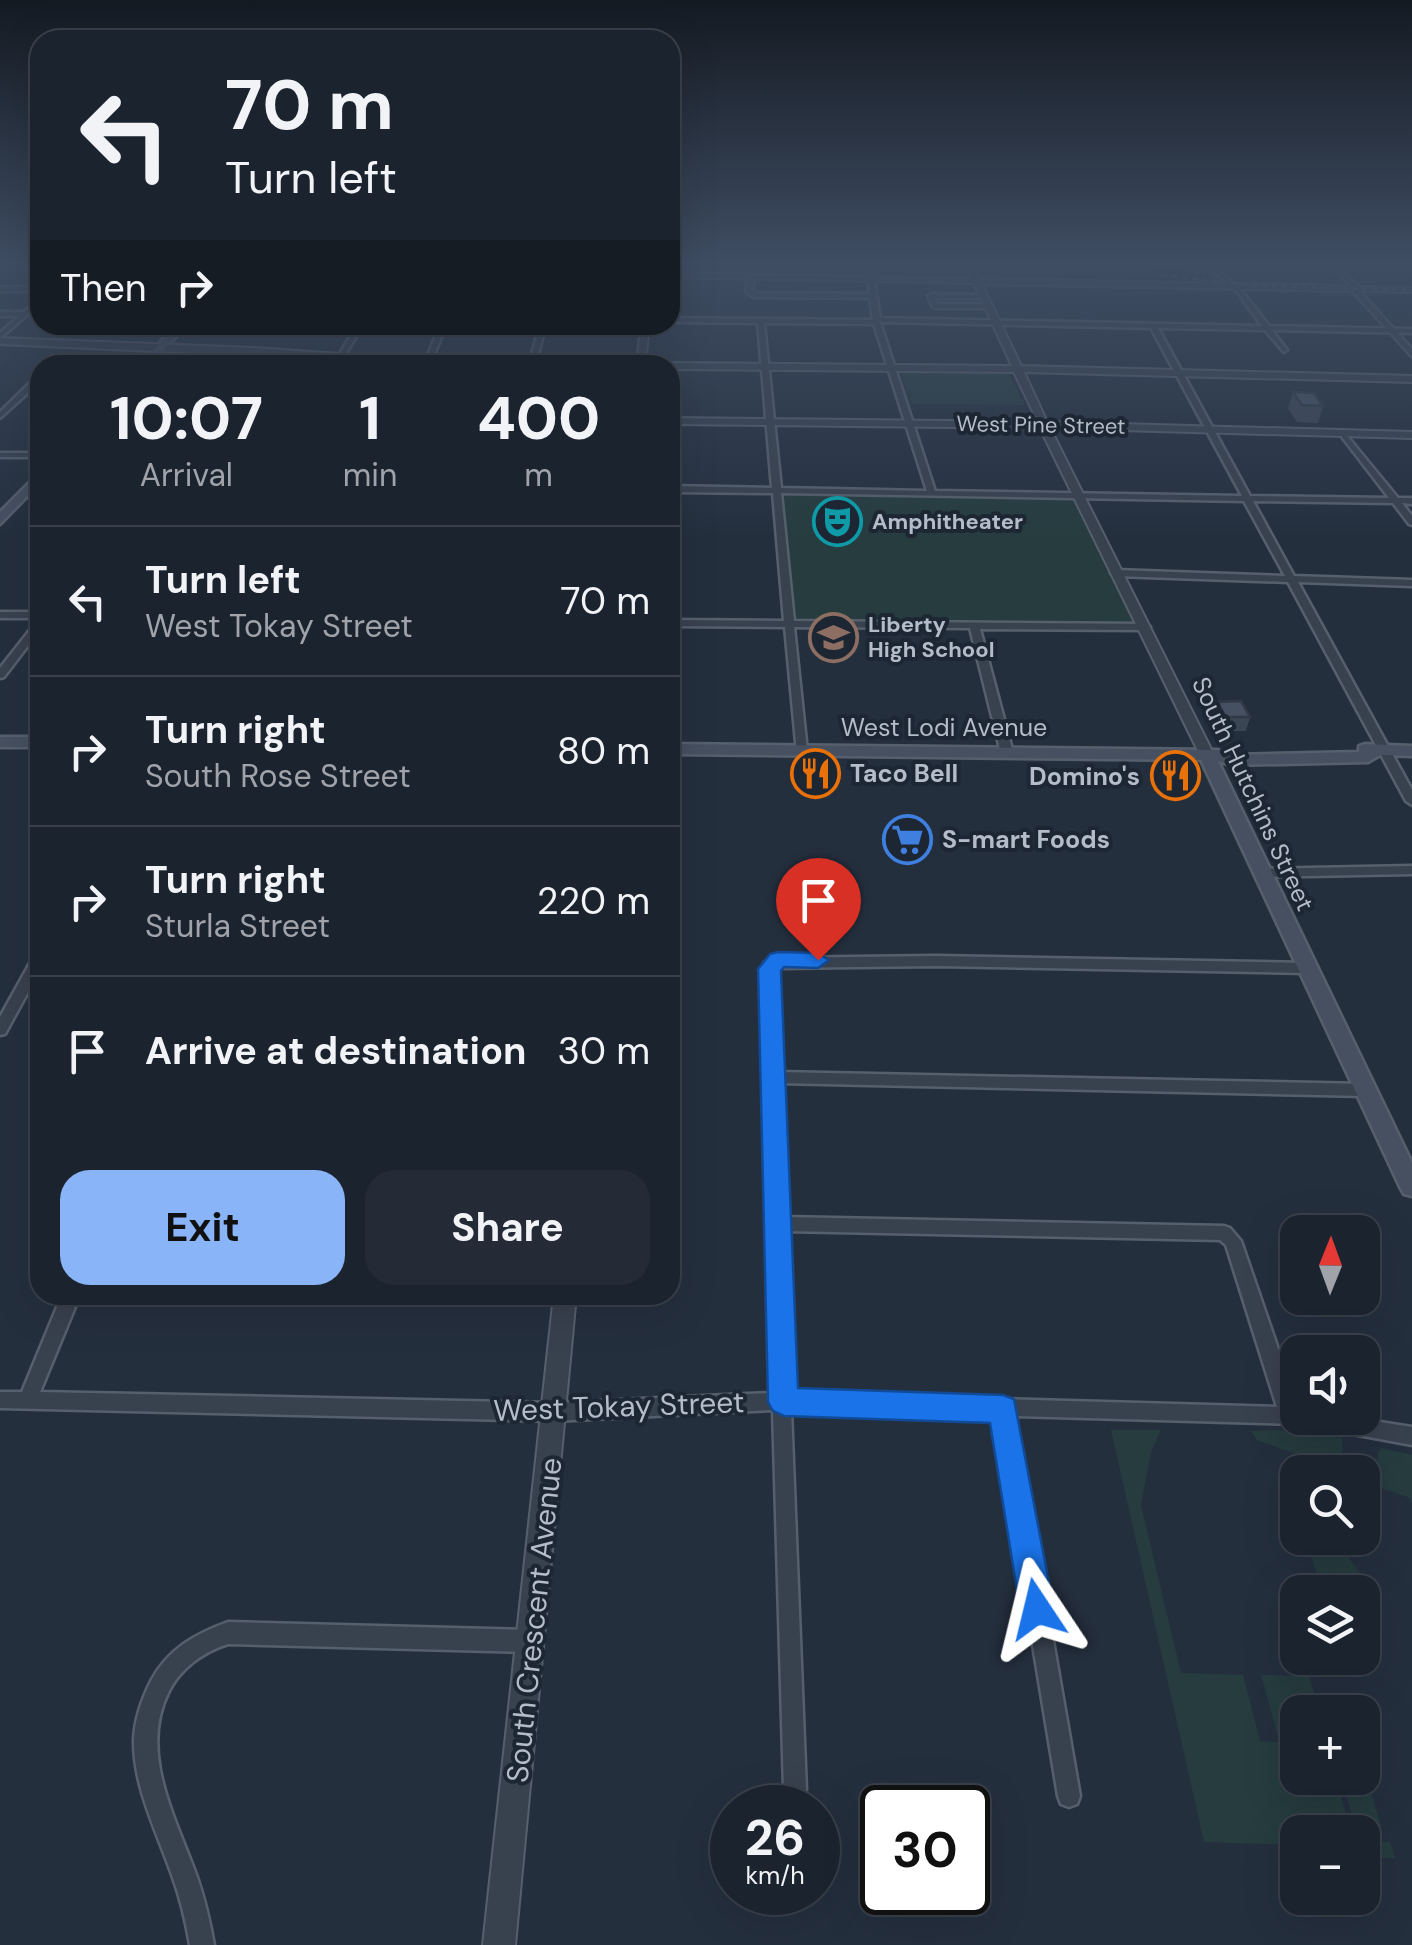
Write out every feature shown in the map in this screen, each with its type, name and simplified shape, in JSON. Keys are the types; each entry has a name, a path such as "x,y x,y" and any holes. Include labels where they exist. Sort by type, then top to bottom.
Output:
{"main road":[{"path":"0,520 30,489"},
{"path":"0,742 30,742"},
{"name":"West Lodi Avenue","path":"680,749 1212,755 1248,760 1368,757 1379,752 1412,751"},
{"name":"South Hutchins Street","path":"1212,755 1262,873 1412,1186"}],"street":[{"path":"763,356 801,751"},
{"path":"887,356 931,491"},
{"name":"South Hutchins Street","path":"1010,356 1116,573 1212,755"},
{"path":"1170,356 1379,752 1412,801"},
{"path":"680,366 1412,379"},
{"path":"0,416 30,386"},
{"name":"West Pine Street","path":"680,421 1044,424 1412,435"},
{"path":"1343,433 1412,522"},
{"path":"0,455 30,455"},
{"path":"680,489 1412,501"},
{"path":"1116,573 1412,583"},
{"path":"0,615 30,615"},
{"path":"680,623 1146,627"},
{"path":"974,626 1008,753"},
{"path":"0,675 30,636"},
{"path":"1262,873 1412,870"},
{"path":"794,1785 772,963 778,960 1308,968"},
{"path":"0,1030 30,975"},
{"path":"773,1078 1366,1090"},
{"path":"777,1224 1224,1233 1233,1240 1280,1367"},
{"path":"28,1400 67,1305"},
{"name":"South Crescent Avenue","path":"500,1945 564,1305"},
{"name":"West Tokay Street","path":"0,1400 554,1412 784,1402 1280,1416"},
{"path":"1003,1409 1069,1796"},
{"name":"West Tokay Street","path":"1380,1430 1412,1436"},
{"path":"202,1945 200,1914 156,1796 143,1743 145,1715 158,1686 178,1660 206,1640 228,1634 531,1641"}],"green space":[{"path":"900,371 1008,372 1025,405 911,404"},
{"path":"776,490 1078,493 1145,627 791,624"},
{"path":"1111,1430 1161,1430 1151,1452 1141,1505 1181,1673 1243,1675 1260,1741 1280,1742 1280,1795 1341,1795 1346,1815 1280,1815 1280,1844 1204,1842"},
{"path":"1279,1430 1280,1435 1342,1438 1343,1455 1299,1455 1257,1440 1251,1431"},
{"path":"1382,1448 1412,1455 1412,1503 1408,1497 1380,1488 1378,1452"},
{"path":"1311,1555 1347,1555 1360,1575 1317,1575"},
{"path":"1261,1675 1309,1676 1315,1695 1280,1695 1279,1740"},
{"path":"1346,1795 1372,1795 1378,1815 1352,1815"},
{"path":"1380,1842 1390,1842 1395,1858 1380,1858"}],"building":[{"path":"1293,392 1314,393 1323,406 1302,405"},
{"path":"1241,701 1250,717 1226,717 1217,702"},
{"path":"1168,754 1185,754 1191,768 1174,768"}],"place":[{"name":"Amphitheater","path":"837,521"},
{"name":"Liberty High School","path":"833,637"},
{"name":"Taco Bell","path":"815,773"},
{"name":"Domino's","path":"1175,776"},
{"name":"S-mart Foods","path":"907,839"}],"route":[{"path":"818,960 778,960 770,969 784,1402 1003,1409 1037,1609"}]}
